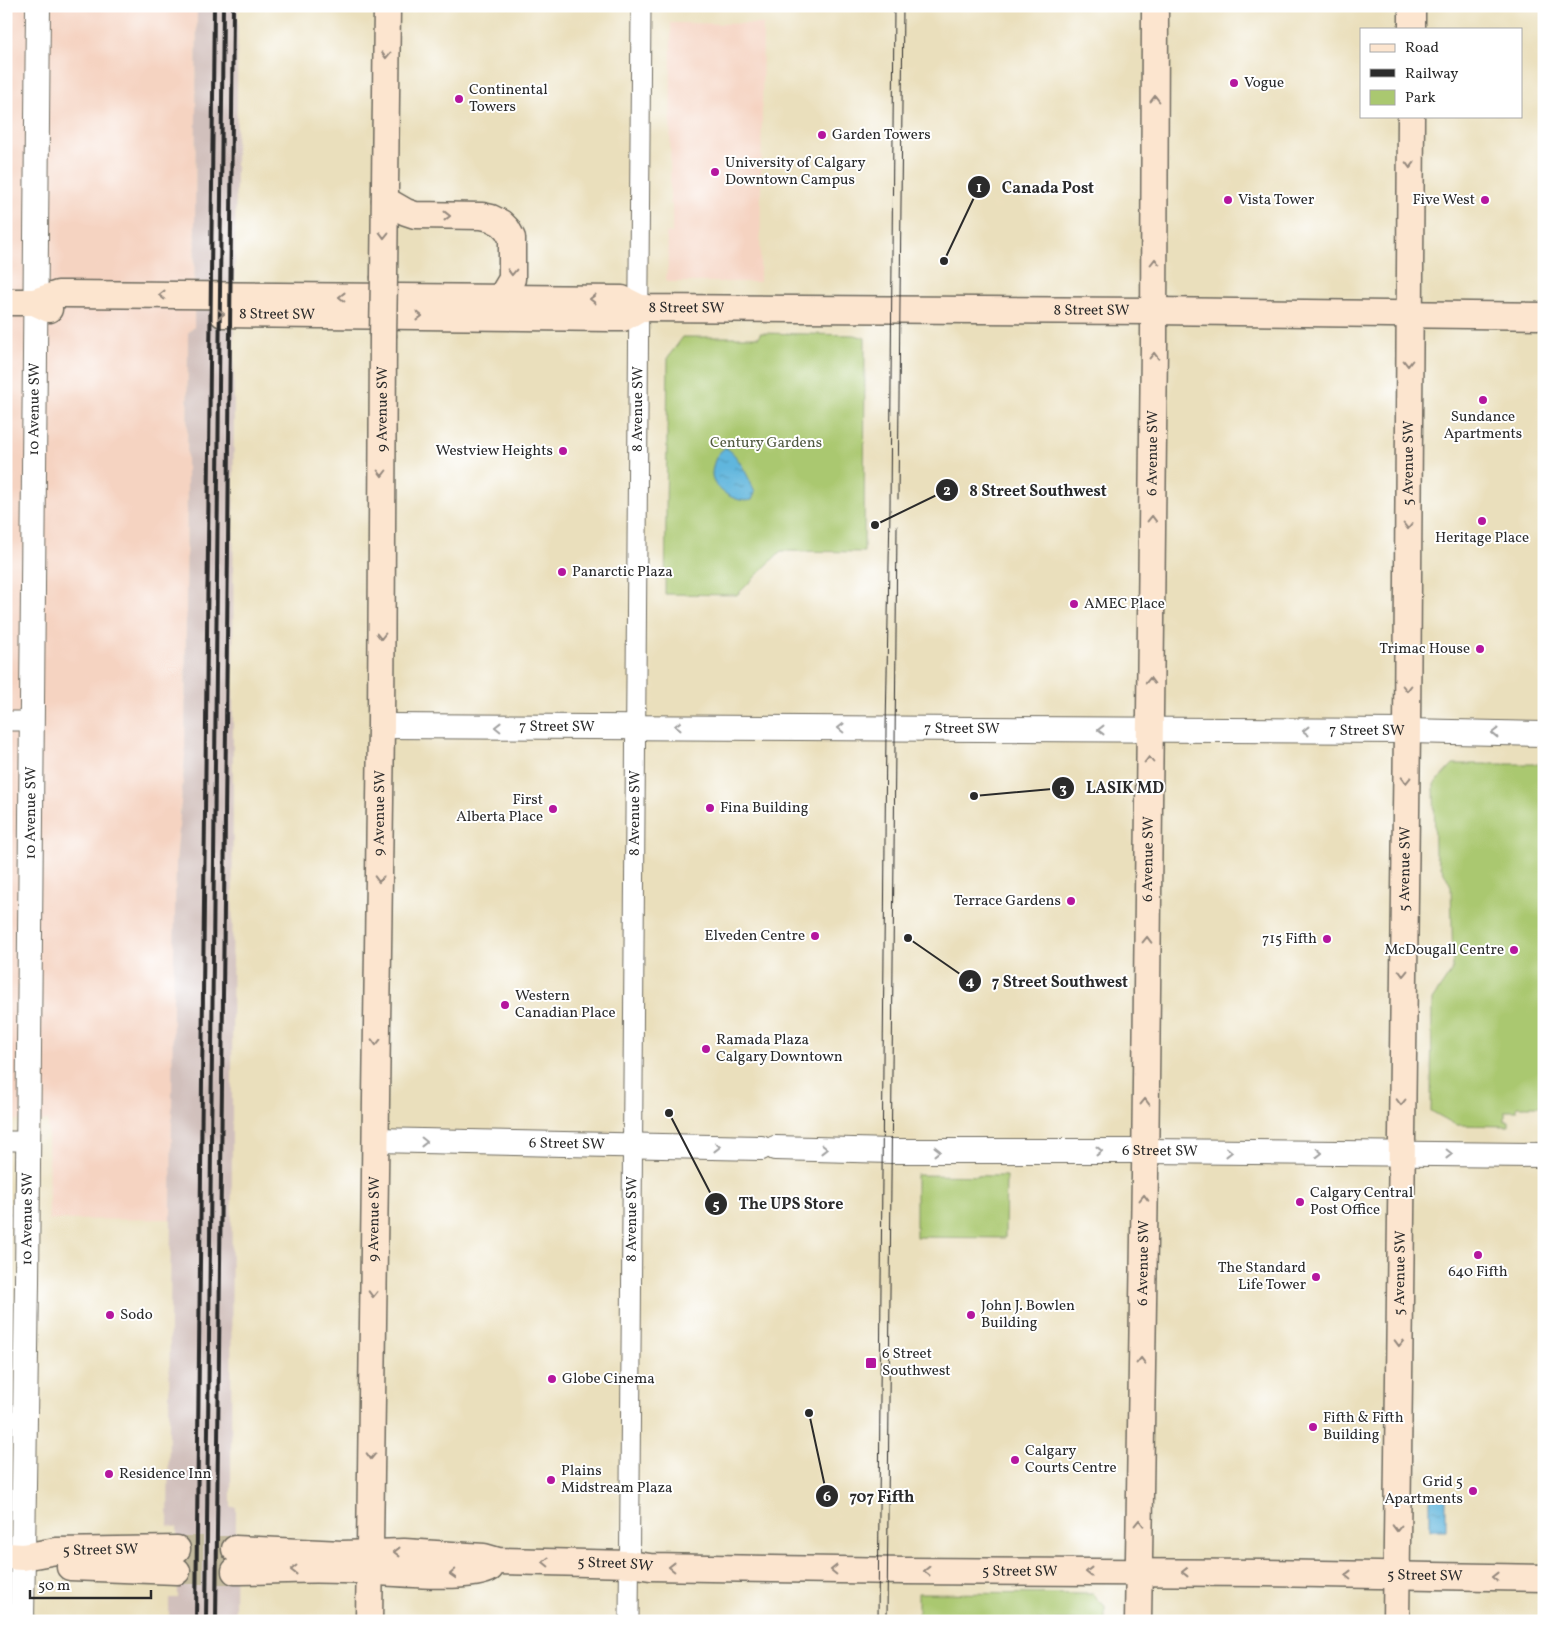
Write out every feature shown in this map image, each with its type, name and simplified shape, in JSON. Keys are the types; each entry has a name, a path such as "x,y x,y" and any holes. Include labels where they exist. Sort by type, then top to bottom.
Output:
{"main road":[{"name":"9 Avenue SW","path":"369,1621 381,726 387,6"},
{"name":"6 Avenue SW","path":"1138,1621 1145,1151 1156,6"},
{"path":"1412,6 1412,28"},
{"name":"5 Avenue SW","path":"1396,1621 1407,731 1408,314 1411,118"},
{"path":"384,200 415,215 482,216 501,223 512,238 512,279 503,294 496,298"},
{"name":"8 Street SW","path":"6,302 34,302 58,294 622,299 640,308 1154,311 1544,316"},
{"name":"8 Street SW","path":"34,302 58,312 521,318 623,318 640,308"},
{"name":"5 Street SW","path":"15,1557 56,1551 177,1560"},
{"name":"5 Street SW","path":"235,1560 342,1570 404,1552 484,1557 498,1561 630,1564 650,1567 1544,1578"}],"street":[{"name":"10 Avenue SW","path":"22,1621 15,1557 17,1141 32,721 34,302 38,6"},
{"name":"8 Avenue SW","path":"629,1621 641,6"},
{"path":"6,721 32,721"},
{"name":"7 Street SW","path":"381,726 1407,731 1544,734"},
{"name":"6 Street SW","path":"375,1140 892,1151 1145,1151 1544,1155"}],"shaded area":[{"path":"6,6 197,6 194,327 188,333 185,755 176,863 171,1219 49,1220 48,1121 6,1120"},
{"path":"197,6 238,6 234,328 231,1507 236,1507 235,1619 230,1619 230,1621 169,1621 169,1598 178,1598 177,1527 168,1526 173,998 176,863 185,755 188,333 194,327"},
{"name":"University of Calgary Downtown Campus","path":"671,23 763,24 760,282 667,282 669,257 666,235 667,232 672,233 672,204 670,204"}],"green space":[{"name":"Century Gardens","path":"760,333 855,335 865,338 864,552 781,551 737,595 665,594 668,357 683,337 759,337"},
{"path":"1453,764 1544,764 1544,1106 1517,1106 1517,1111 1505,1111 1505,1121 1509,1121 1509,1126 1456,1125 1431,1111 1432,1000 1453,969 1451,886 1435,854 1434,784"},
{"path":"916,1175 1006,1176 1005,1238 916,1237"},
{"path":"918,1593 1093,1594 1105,1606 1105,1621 918,1621"}],"water":[{"path":"725,448 730,450 739,461 747,475 755,493 752,500 740,500 728,495 714,481 712,473 714,462 719,453"},
{"path":"1430,1497 1446,1498 1446,1530 1430,1530"}],"tunnel":[{"path":"177,1549 235,1549"},
{"path":"177,1571 235,1571"}],"tram line":[{"path":"878,1621 894,6"},
{"path":"898,499 903,6"},
{"path":"887,1621 897,526"}],"railway":[{"path":"196,1621 214,6"},
{"path":"206,1621 223,6"},
{"path":"216,1621 233,6"}],"place":[{"name":"Vogue","path":"1234,83"},
{"name":"Continental Towers","path":"459,99"},
{"name":"Garden Towers","path":"822,135"},
{"name":"University of Calgary Downtown Campus","path":"715,172"},
{"name":"Vista Tower","path":"1228,200"},
{"name":"Five West","path":"1485,200"},
{"name":"Canada Post","path":"944,261"},
{"name":"Sundance Apartments","path":"1483,400"},
{"name":"Westview Heights","path":"563,451"},
{"name":"Heritage Place","path":"1482,521"},
{"name":"8 Street Southwest","path":"875,525"},
{"name":"Panarctic Plaza","path":"562,572"},
{"name":"AMEC Place","path":"1074,604"},
{"name":"Trimac House","path":"1480,649"},
{"name":"LASIK MD","path":"974,796"},
{"name":"Fina Building","path":"710,808"},
{"name":"First Alberta Place","path":"553,809"},
{"name":"Terrace Gardens","path":"1071,901"},
{"name":"Elveden Centre","path":"815,936"},
{"name":"7 Street Southwest","path":"908,938"},
{"name":"715 Fifth","path":"1327,939"},
{"name":"McDougall Centre","path":"1514,950"},
{"name":"Western Canadian Place","path":"505,1005"},
{"name":"Ramada Plaza Calgary Downtown","path":"706,1049"},
{"name":"The UPS Store","path":"669,1113"},
{"name":"Calgary Central Post Office","path":"1300,1202"},
{"name":"640 Fifth","path":"1478,1255"},
{"name":"The Standard Life Tower","path":"1316,1277"},
{"name":"Sodo","path":"110,1315"},
{"name":"John J. Bowlen Building","path":"971,1315"},
{"name":"6 Street Southwest","path":"871,1363"},
{"name":"Globe Cinema","path":"552,1379"},
{"name":"707 Fifth","path":"809,1413"},
{"name":"Fifth & Fifth Building","path":"1313,1427"},
{"name":"Calgary Courts Centre","path":"1015,1460"},
{"name":"Residence Inn","path":"109,1474"},
{"name":"Plains Midstream Plaza","path":"551,1480"},
{"name":"Grid 5 Apartments","path":"1473,1491"}]}
